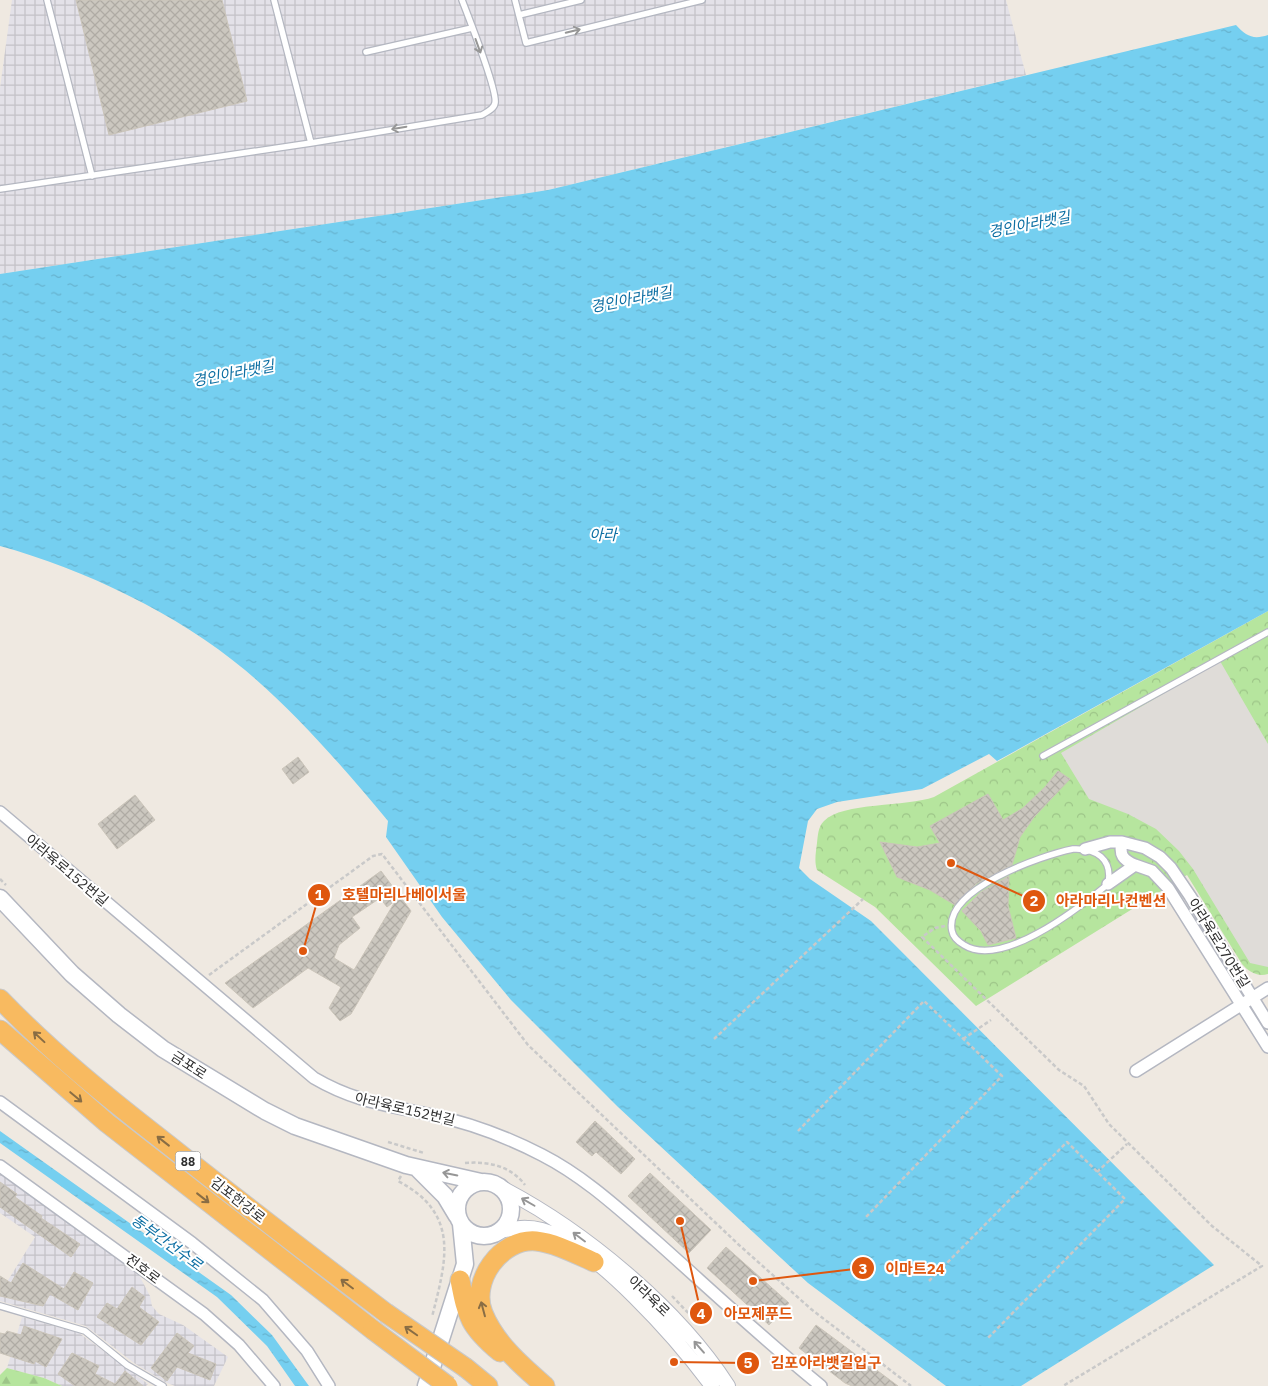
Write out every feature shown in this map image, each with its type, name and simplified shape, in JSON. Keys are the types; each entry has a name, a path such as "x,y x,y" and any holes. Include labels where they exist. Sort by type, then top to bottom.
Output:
{"highway":[{"name":"김포한강로","path":"0,998 53,1051 242,1204 386,1313 466,1368 488,1386"},
{"name":"김포한강로","path":"0,1030 107,1123 448,1386"},
{"path":"518,1363 495,1333 482,1311 481,1288 492,1264 509,1248 520,1243 536,1241 594,1262"},
{"path":"462,1272 465,1308 479,1334 545,1386"}],"main road":[{"name":"금포로","path":"3,892 72,974 119,1015 164,1049 257,1107 294,1126 418,1169"},
{"path":"418,1169 455,1174 500,1187 506,1193 511,1210 510,1218 462,1272"},
{"path":"418,1169 445,1196 459,1220 476,1236 496,1233"},
{"path":"426,1386 462,1272 459,1197 472,1184 482,1182"}],"street":[{"name":"아라육로152번길","path":"0,812 299,1068 330,1088 366,1102 432,1115 483,1129 523,1145 562,1166 610,1201 821,1386"},
{"name":"아라육로270번길","path":"1085,849 1110,842 1134,844 1153,852 1171,868 1268,1023"},
{"path":"1108,884 1135,866 1122,858 1120,853 1122,842"},
{"name":"아라육로270번길","path":"1135,866 1146,867 1159,878 1190,921 1268,1047"},
{"path":"1159,878 1171,868"},
{"path":"1136,1071 1268,988"},
{"path":"0,1102 192,1243 263,1300 307,1351 329,1386"},
{"name":"전호로","path":"0,1166 204,1314 232,1339 274,1386"},
{"name":"아라육로","path":"500,1187 556,1219 637,1283 703,1352 728,1386"},
{"name":"아라육로","path":"496,1233 532,1228 555,1235 566,1242 594,1262 646,1308 687,1353 712,1386"}],"lane":[{"path":"47,0 92,176"},
{"path":"274,0 311,143"},
{"path":"0,189 311,143 488,112 493,108 495,96 462,0"},
{"path":"515,0 526,43 702,0"},
{"path":"519,15 581,0"},
{"path":"366,52 472,28"},
{"path":"1043,756 1268,632"},
{"path":"1073,849 1085,849 1101,855 1108,863 1108,884 1052,925 1000,948 982,951 967,947 953,934 952,926 960,905 993,878 1038,857 1073,849"},
{"path":"0,1306 85,1331 127,1365 163,1386"}],"path":[{"path":"200,982 373,856 382,854 528,1045 811,1309 911,1386"},
{"path":"0,879 3,892"},
{"path":"714,1039 863,899"},
{"path":"952,926 935,928 922,937 1059,1070 1084,1086 1109,1124 1127,1144 1212,1226 1262,1266 1063,1386"},
{"path":"798,1131 924,1001 1002,1076 866,1217"},
{"path":"963,1039 990,1020"},
{"path":"379,1139 413,1150"},
{"path":"929,1281 1066,1142 1125,1199 987,1339"},
{"path":"1097,1172 1127,1144"},
{"path":"398,1181 412,1188 426,1201 441,1227 446,1245 444,1268 432,1317"}],"shaded area":[{"path":"12,0 1006,0 1026,75 548,190 0,274 0,88"},
{"path":"1220,661 1268,744 1268,967 1250,963 1193,869 1179,851 1156,829 1128,814 1089,799 1061,753"},
{"path":"0,1174 138,1273 150,1296 152,1306 159,1314 183,1325 228,1357 214,1386 175,1386 134,1363 86,1326 0,1301 0,1293 35,1237 0,1213"},
{"path":"22,1317 79,1333 148,1384 146,1386 62,1386 44,1378 7,1368"}],"green space":[{"path":"1268,611 1268,974 1260,975 1254,973 1242,964 1187,875 976,1006 875,907 817,870 816,856 819,828 824,821 833,815 860,808 934,797"},
{"path":"7,1368 44,1378 62,1386 0,1386 0,1375"}],"water":[{"name":"아라","path":"1236,25 1250,36 1268,35 1268,611 997,761 989,754 922,789 837,802 817,809 808,821 799,868 810,879 871,921 1214,1265 1021,1386 946,1386 808,1283 618,1107 511,1000 442,917 386,837 388,821 320,742 245,670 190,630 129,596 64,567 0,546 0,274 548,190"},
{"path":"0,1131 231,1295 272,1335 309,1386 295,1386 267,1346 217,1297 0,1143"}],"building":[{"path":"76,0 222,0 247,101 109,135"},
{"path":"298,757 309,772 293,784 282,769"},
{"path":"1058,771 1070,779 1034,817 1020,837 1012,865 976,884 955,905 930,890 897,877 880,842 917,847 940,843 930,826 988,794 1003,820 1023,808 1045,787"},
{"path":"135,795 155,820 117,849 98,824"},
{"path":"381,871 411,911 351,1014 340,1021 329,1008 341,987 308,968 253,1008 225,983","holes":["380,898 387,907 396,900 354,970 334,958 339,945 360,928 352,917"]},
{"path":"1009,876 1008,906 1016,938 988,945 981,931 962,911 981,892"},
{"path":"595,1121 635,1159 621,1174 596,1152 592,1156 576,1142"},
{"path":"650,1173 711,1230 689,1253 628,1196"},
{"path":"0,1182 17,1194 15,1197 42,1216 41,1218 80,1244 71,1257 0,1207"},
{"path":"726,1247 789,1303 769,1325 707,1268"},
{"path":"23,1263 64,1289 74,1272 93,1283 78,1310 50,1294 43,1306 0,1296 0,1276 11,1283"},
{"path":"132,1287 145,1297 139,1307 159,1322 141,1345 97,1317 107,1303 117,1309"},
{"path":"816,1325 898,1386 852,1386 845,1383 799,1348"},
{"path":"24,1326 62,1339 46,1367 35,1361 34,1364 0,1353 0,1333 5,1334 7,1331 21,1335"},
{"path":"177,1333 194,1346 188,1353 216,1364 210,1380 177,1367 167,1381 151,1368"},
{"path":"72,1353 99,1366 95,1374 115,1384 125,1371 143,1386 75,1386 58,1374"}],"place":[{"name":"아라마리나컨벤션","path":"951,863"},
{"name":"호텔마리나베이서울","path":"303,951"},
{"name":"아모제푸드","path":"680,1221"},
{"name":"이마트24","path":"753,1281"},
{"name":"김포아라뱃길입구","path":"674,1362"}],"water label":[{"name":"경인아라뱃길","path":"1029,224"},
{"name":"경인아라뱃길","path":"631,299"},
{"name":"경인아라뱃길","path":"233,373"},
{"name":"동부간선수로","path":"167,1242"}]}
